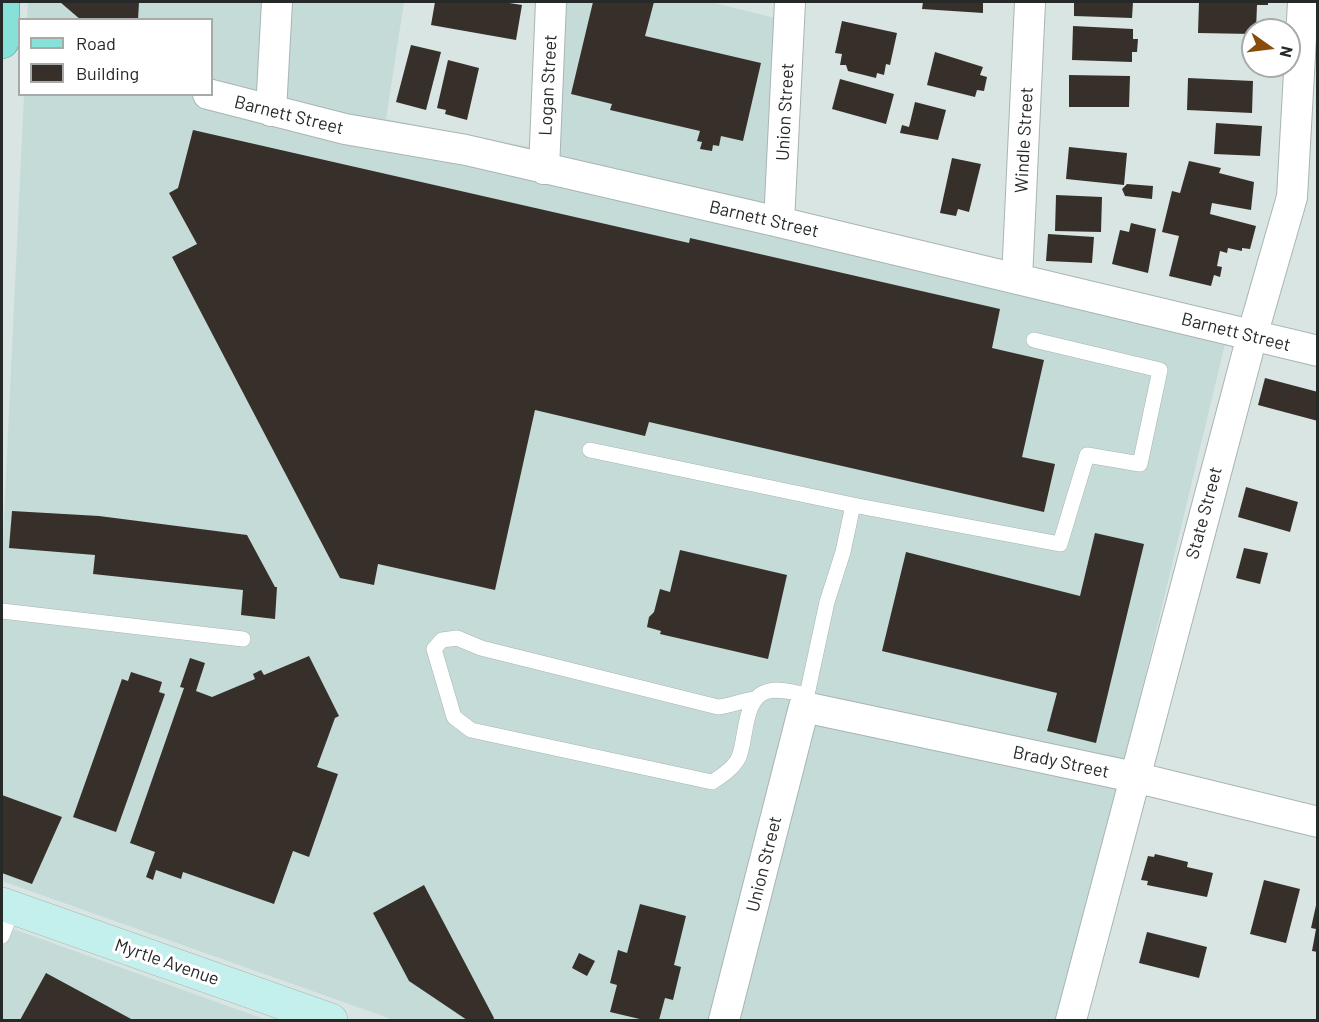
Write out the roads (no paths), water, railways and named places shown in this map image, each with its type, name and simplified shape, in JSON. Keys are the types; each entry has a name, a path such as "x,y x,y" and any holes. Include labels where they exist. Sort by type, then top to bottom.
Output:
{"main road":[{"path":"2,42 3,2"},
{"name":"Myrtle Avenue","path":"5,916 317,1018"}],"street":[{"path":"271,111 277,2"},
{"name":"Logan Street","path":"544,169 551,2"},
{"name":"Union Street","path":"779,222 790,2"},
{"name":"Windle Street","path":"1017,279 1030,2"},
{"name":"State Street","path":"1071,1020 1252,336 1292,197 1304,2"},
{"path":"2,42 18,46"},
{"name":"Barnett Street","path":"213,95 345,129 466,150 779,222 1317,351"},
{"name":"Union Street","path":"724,1020 805,701"},
{"name":"Brady Street","path":"805,701 1317,822"}],"lane":[{"path":"590,450 853,505 1060,544 1087,455 1140,464 1160,370 1034,340"},
{"path":"756,699 746,723 739,757 728,770 712,782 471,730 454,717 434,649 442,640 457,638 481,648 718,707 729,706 738,700 756,699 771,690 805,701 827,602 843,552 853,505"},
{"path":"2,611 243,639"}]}
